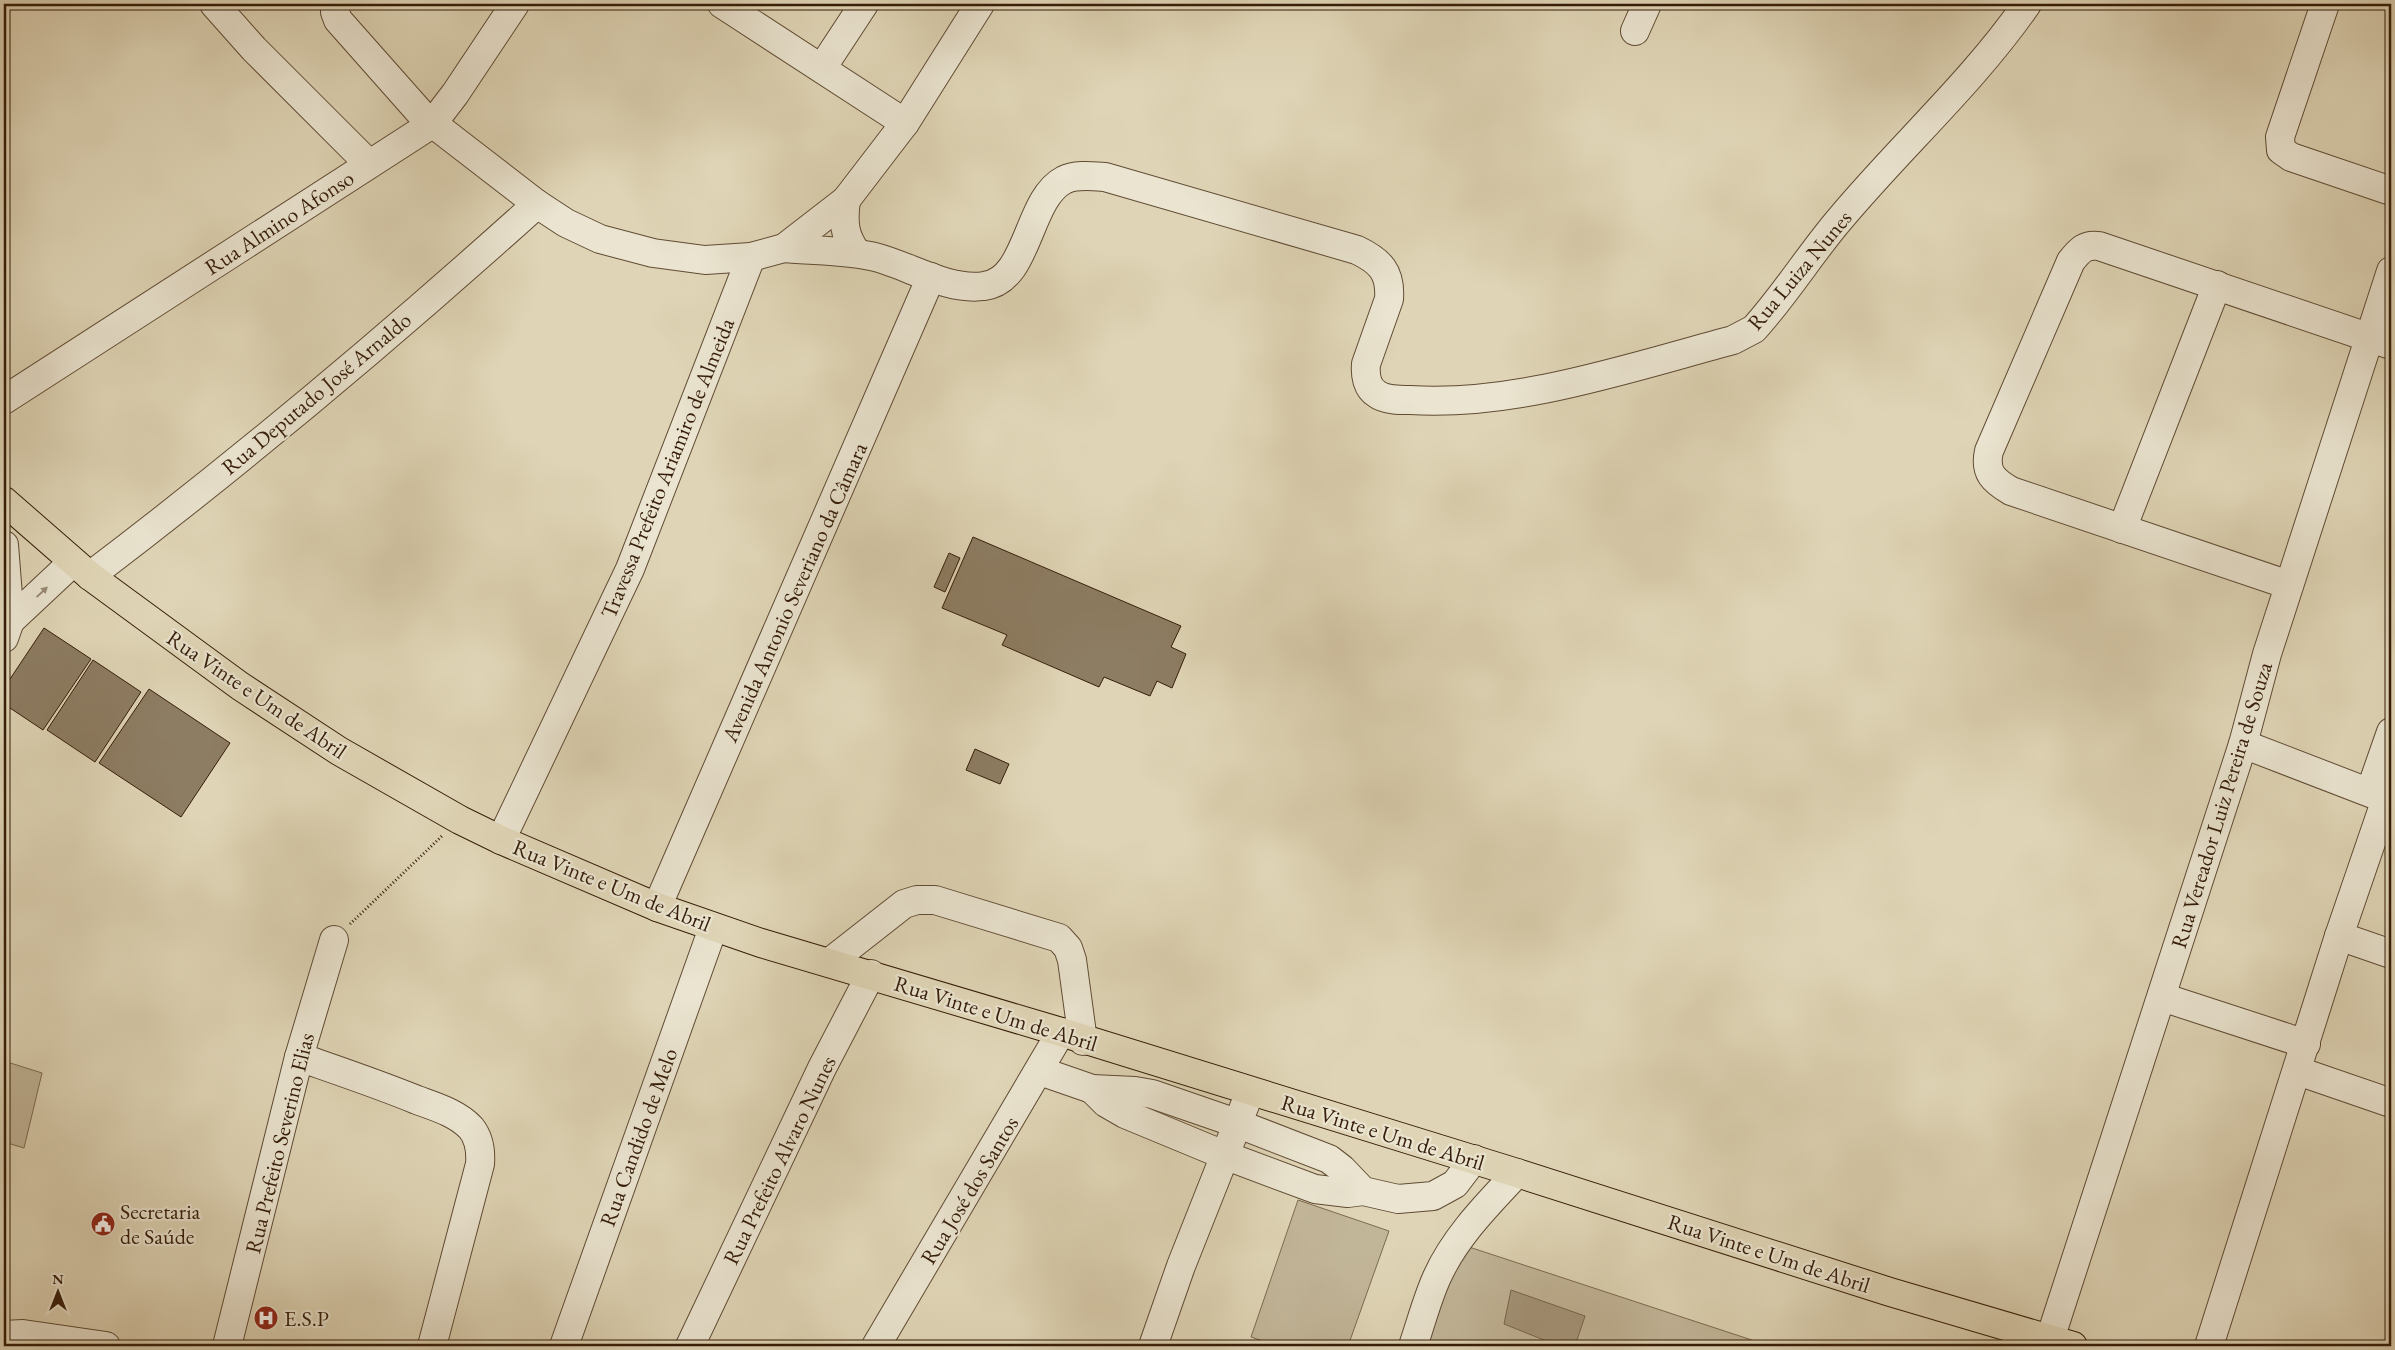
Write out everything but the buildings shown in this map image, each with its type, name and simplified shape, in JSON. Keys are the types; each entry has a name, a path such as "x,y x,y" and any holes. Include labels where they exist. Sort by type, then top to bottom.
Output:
{"main road":[{"name":"Rua Vinte e Um de Abril","path":"4,502 82,569 240,686 339,751 460,820 501,840 657,907 713,928 871,974 1517,1173 1890,1292 2062,1343"}],"street":[{"path":"214,4 254,49 369,164"},
{"path":"336,4 335,12 338,20 396,88 432,124 537,204 566,223 600,239 654,253 705,260 751,257 784,248 857,253 901,264 931,277"},
{"name":"Rua Almino Afonso","path":"4,400 432,124 515,4"},
{"path":"722,4 905,123"},
{"path":"822,68 864,4"},
{"path":"784,248 846,200 905,123 980,4"},
{"path":"1635,31 1647,4"},
{"name":"Rua Luiza Nunes","path":"931,277 960,285 984,286 997,282 1015,262 1043,202 1052,190 1064,180 1089,176 1105,177 1357,250 1373,257 1383,268 1390,290 1389,299 1366,364 1365,372 1370,389 1378,396 1437,402 1521,392 1594,377 1733,340 1745,335 1758,324 1840,219 1981,64 2027,4"},
{"path":"2325,4 2280,137 2281,150 2291,157 2391,191"},
{"path":"846,200 844,215 845,234 857,253"},
{"name":"Rua Deputado José Arnaldo","path":"7,630 82,569 269,433 466,268 537,204"},
{"path":"2289,585 2011,491 1991,477 1986,463 1989,451 2072,261 2080,250 2087,246 2100,246 2381,341"},
{"name":"Travessa Prefeito Ariamiro de Almeida","path":"501,840 630,569 751,257"},
{"name":"Rua Vereador Luiz Pereira de Souza","path":"2062,1343 2162,997 2205,856 2243,744 2267,654 2289,585 2381,341 2391,271"},
{"name":"Avenida Antonio Severiano da Câmara","path":"657,907 931,277"},
{"path":"2122,529 2217,285"},
{"path":"4,545 7,630"},
{"path":"2209,1346 2298,1071 2338,936 2383,797 2391,732"},
{"path":"2243,744 2383,797"},
{"path":"830,962 904,904 917,900 935,900 1059,938 1068,948 1072,960 1072,1037"},
{"name":"Rua Candido de Melo","path":"564,1346 713,928"},
{"path":"2338,936 2391,954"},
{"name":"Rua Prefeito Severino Elias","path":"227,1346 299,1057 334,940"},
{"name":"Rua Prefeito Alvaro Nunes","path":"690,1346 822,1068 871,974"},
{"path":"2162,997 2306,1044"},
{"name":"Rua José dos Santos","path":"876,1346 1040,1071 1072,1037"},
{"path":"299,1057 381,1085 449,1113 465,1122 477,1136 481,1156 480,1164 432,1346"},
{"path":"1040,1071 1092,1089 1135,1090 1152,1094 1236,1123 1329,1160 1342,1168 1363,1191"},
{"path":"2298,1071 2391,1103"},
{"path":"1092,1089 1106,1103 1125,1114 1224,1155 1315,1189 1348,1193 1363,1191 1398,1200 1433,1196 1455,1184 1474,1160"},
{"path":"1153,1346 1181,1266 1236,1123 1250,1092"},
{"path":"1413,1346 1437,1277 1451,1251 1468,1227 1517,1173"},
{"path":"10,1331 106,1346"}],"path":[{"path":"334,940 460,820"}],"shaded area":[{"path":"4,1061 42,1073 24,1148 4,1142"},
{"path":"1298,1200 1389,1231 1348,1346 1278,1346 1251,1337"},
{"path":"1463,1245 1770,1346 1426,1346"},
{"path":"1511,1290 1585,1316 1575,1346 1559,1346 1504,1324"}],"place":[{"name":"Secretaria de Saúde","path":"103,1224"},
{"name":"E.S.P","path":"266,1318"}]}
